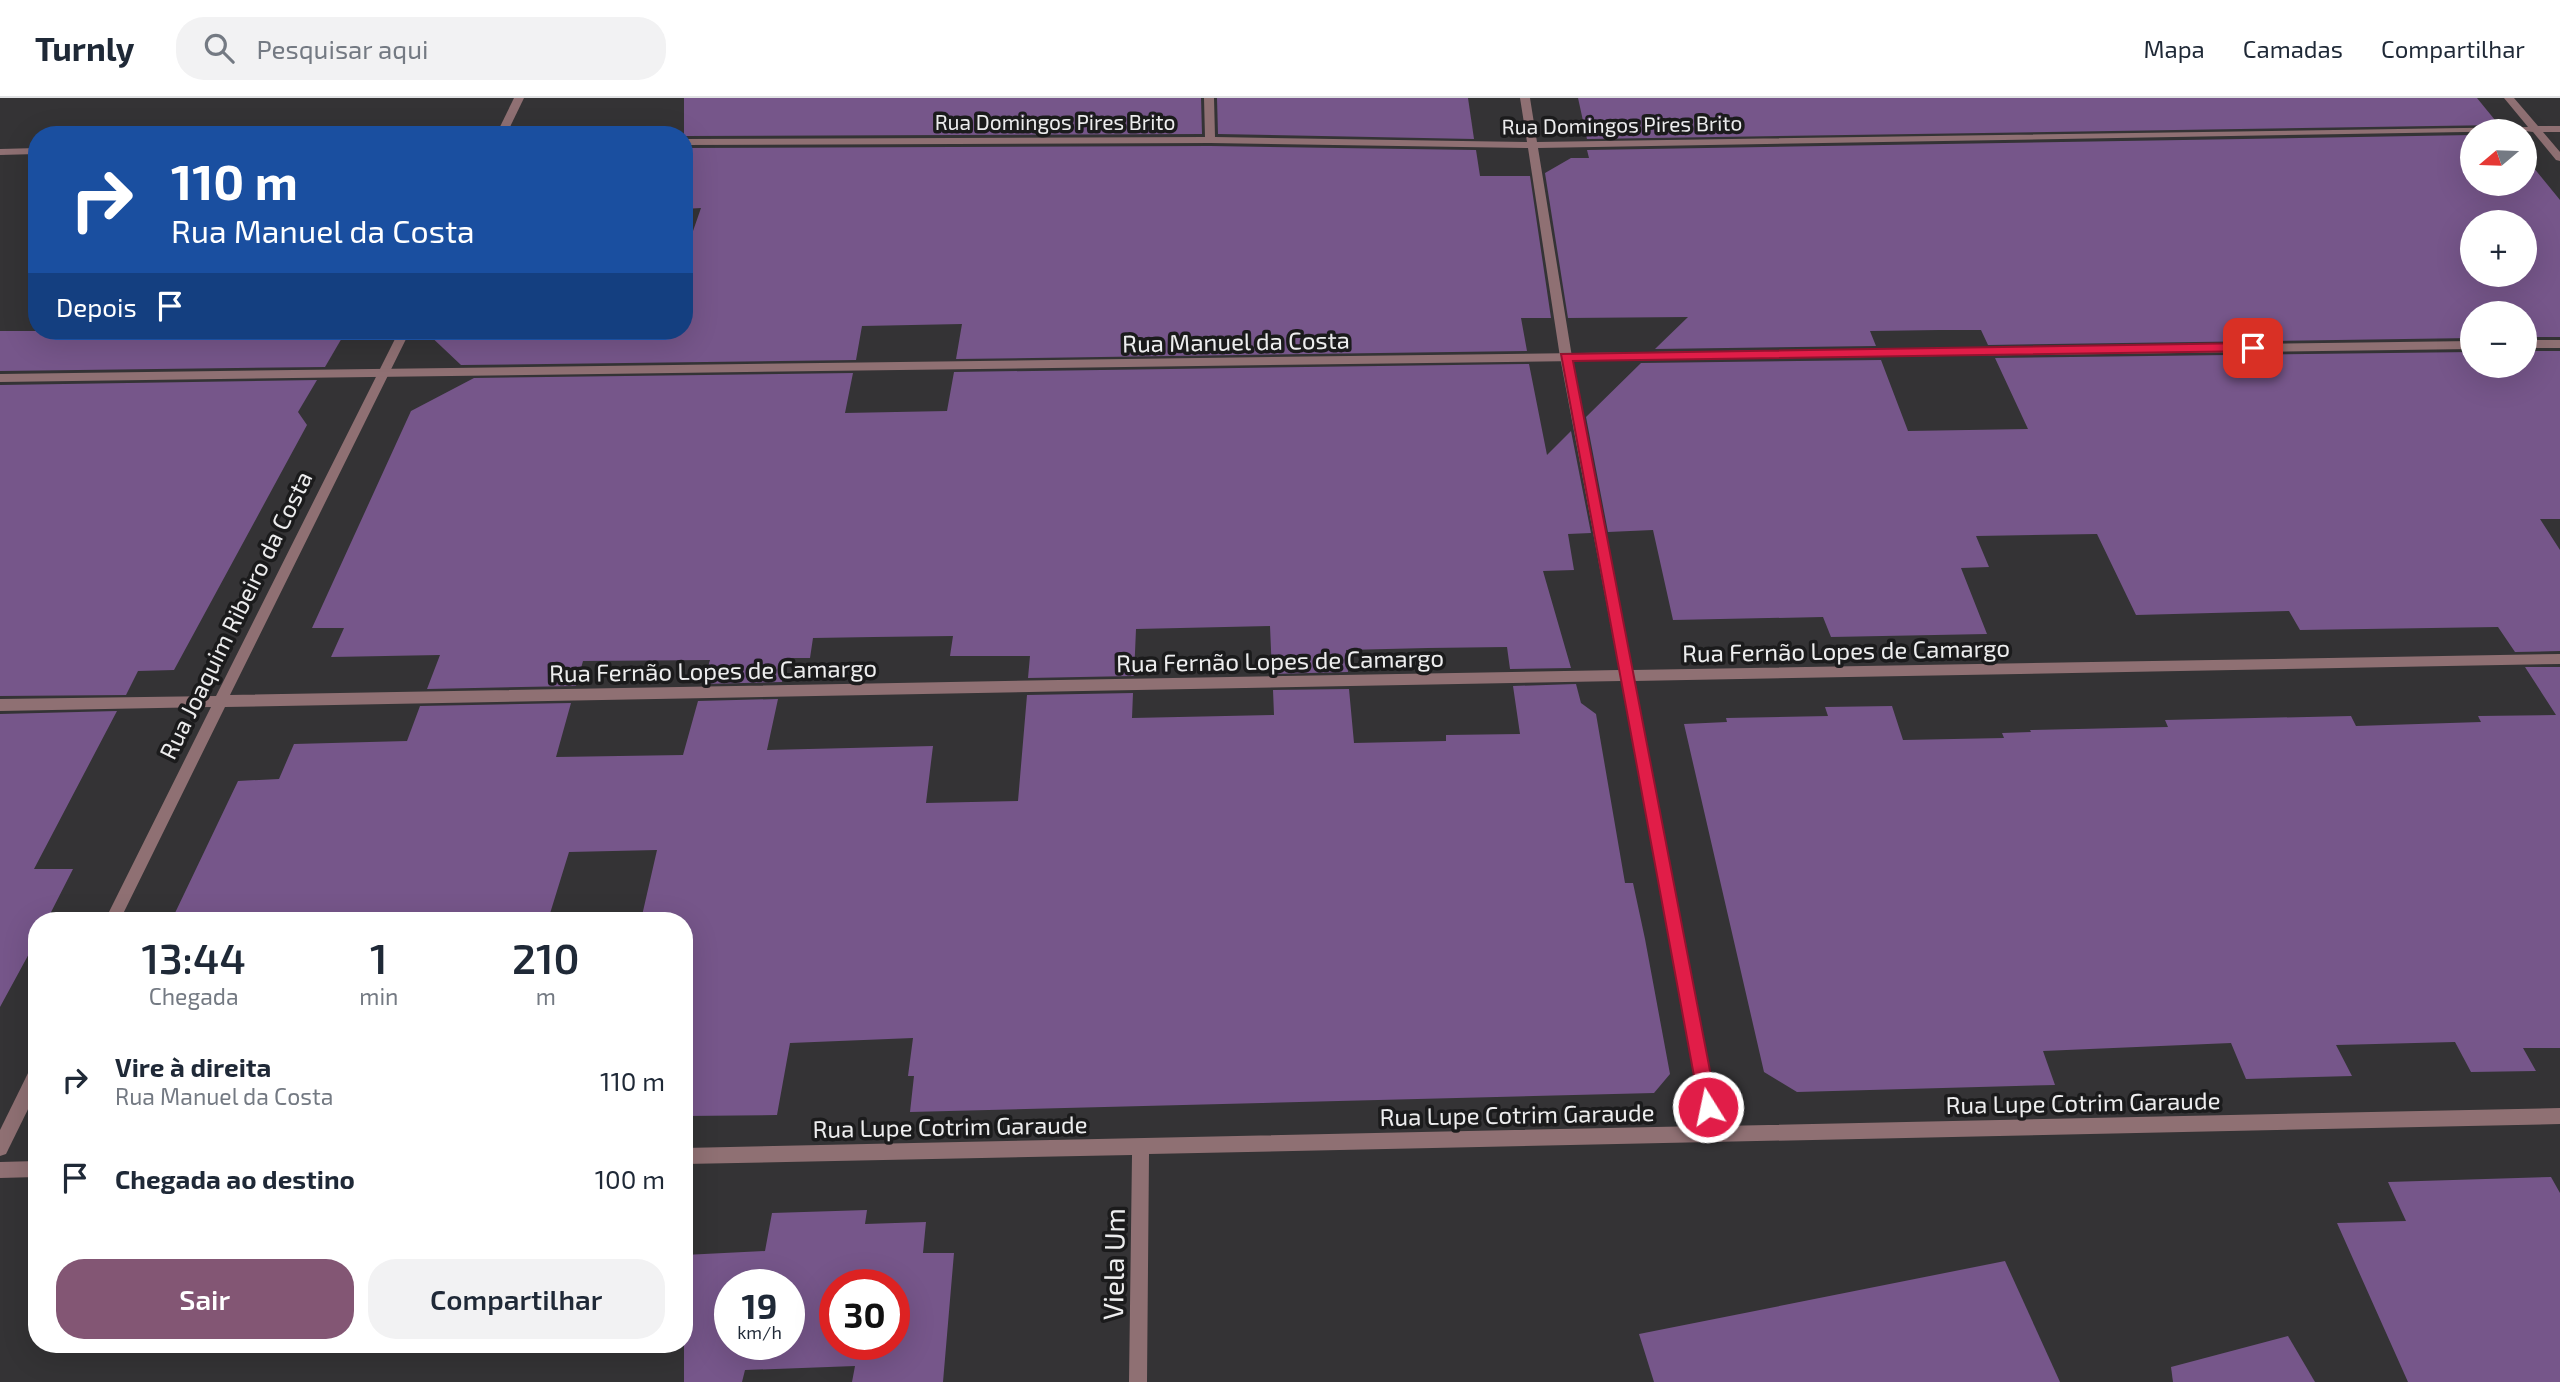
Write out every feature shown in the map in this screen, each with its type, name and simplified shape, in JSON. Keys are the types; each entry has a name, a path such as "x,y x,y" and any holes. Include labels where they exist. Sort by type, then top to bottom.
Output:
{"street":[{"path":"505,126 519,98"},
{"path":"1209,98 1210,140"},
{"path":"1525,98 1566,357 1629,677 1713,1134"},
{"path":"2509,98 2526,119"},
{"name":"Rua Domingos Pires Brito","path":"2538,130 2560,129"},
{"name":"Rua Domingos Pires Brito","path":"693,142 1210,140 1532,145 2460,131"},
{"path":"2538,133 2560,158"},
{"path":"0,152 28,151"},
{"name":"Rua Joaquim Ribeiro da Costa","path":"115,912 400,340"},
{"path":"2537,344 2560,344"},
{"name":"Rua Manuel da Costa","path":"0,378 2460,345"},
{"name":"Rua Fernão Lopes de Camargo","path":"0,705 2560,659"},
{"path":"0,1148 28,1091"},
{"name":"Rua Lupe Cotrim Garaude","path":"693,1156 2560,1116"},
{"name":"Viela Um","path":"1138,1382 1141,1147"},
{"path":"0,1170 28,1170"}],"building":[{"path":"684,98 1201,98 1202,134 693,136 693,126 684,126"},
{"path":"1217,98 1468,98 1474,139 1218,134"},
{"path":"1578,98 2477,98 2494,119 2460,119 2460,126 1587,139"},
{"path":"2460,135 2460,196 2538,196 2538,173 2560,200 2560,337 2537,337 2537,301 2460,301 2460,338 1988,345 1981,330 1939,330 1870,331 1876,346 1655,349 1688,317 1568,318 1545,173 1571,158 1589,158 1587,150"},
{"path":"1210,146 1476,150 1480,176 1530,176 1551,318 1521,318 1527,351 956,359 962,324 862,326 856,360 461,365 435,340 693,340 693,231 701,208 693,208 693,148"},
{"path":"0,331 28,331 28,340 341,340 325,367 0,371"},
{"path":"2537,351 2560,351 2560,519 2540,519 2560,550 2560,651 2515,652 2498,627 2300,630 2289,611 2136,615 2097,534 1976,536 1989,567 1961,568 1987,634 1831,637 1823,617 1673,620 1653,530 1608,532 1586,417 1641,363 1881,360 1908,431 2028,429 1995,358 2460,352 2460,378 2537,378"},
{"path":"1529,364 1547,455 1571,431 1591,533 1568,534 1574,570 1543,571 1571,668 1510,669 1507,647 1428,648 1346,650 1348,672 1272,674 1270,626 1136,629 1134,676 1028,678 1030,656 950,656 953,636 813,638 810,658 787,658 782,682 703,684 710,660 583,661 576,686 427,689 440,655 331,657 344,628 312,628 411,411 474,378 853,373 845,413 947,411 954,372"},
{"path":"317,380 298,412 307,425 174,670 138,671 126,695 0,696 0,385"},
{"path":"2525,667 2560,667 2560,1048 2523,1048 2536,1071 2471,1072 2455,1042 2336,1045 2352,1076 2246,1079 2231,1043 2043,1051 2055,1085 1797,1092 1764,1072 1684,724 1727,722 1726,718 1828,716 1825,707 1892,706 1903,740 2004,738 2002,733 2031,732 2030,730 2168,727 2165,720 2351,716 2356,726 2481,722 2478,716 2556,715"},
{"path":"1576,684 1581,703 1596,714 1625,883 1633,883 1670,1074 1654,1093 910,1112 914,1076 908,1076 913,1038 790,1043 777,1115 693,1116 693,912 643,912 657,850 569,852 550,912 175,912 238,781 279,779 294,744 407,741 420,706 571,703 556,757 683,755 698,701 778,699 767,750 933,746 926,803 1018,801 1027,695 1133,693 1132,718 1274,715 1273,690 1349,689 1354,743 1446,741 1446,735 1520,734 1513,686"},
{"path":"117,711 34,869 73,869 51,912 28,912 28,956 0,1007 0,714"},
{"path":"2551,1177 2560,1193 2560,1382 2408,1382 2337,1223 2406,1221 2388,1182"},
{"path":"867,1210 865,1224 926,1222 923,1253 954,1253 943,1382 852,1382 855,1366 745,1370 742,1382 684,1382 684,1353 693,1353 693,1255 765,1251 772,1213"},
{"path":"2005,1261 2060,1382 1654,1382 1639,1334"},
{"path":"2288,1336 2315,1382 2173,1382 2171,1367"}],"route":[{"path":"1708,1107 1629,677 1566,357 2253,348"}]}
